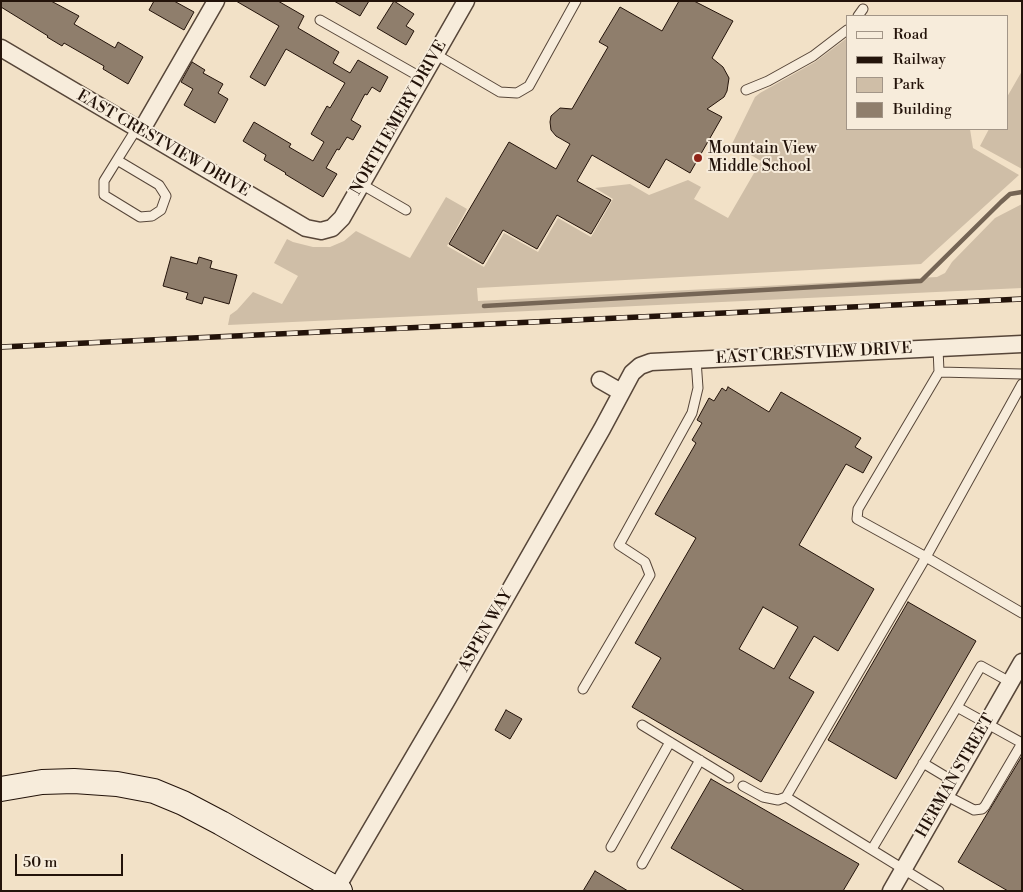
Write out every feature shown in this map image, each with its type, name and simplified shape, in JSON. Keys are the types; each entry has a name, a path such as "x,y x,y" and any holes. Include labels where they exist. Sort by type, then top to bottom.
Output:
{"main road":[{"path":"1,788 42,782 74,781 117,784 154,791 221,822 338,890"}],"street":[{"path":"139,130 216,1"},
{"name":"NORTH EMERY DRIVE","path":"327,230 340,222 466,1"},
{"name":"EAST CRESTVIEW DRIVE","path":"1,48 306,228 327,230"},
{"name":"EAST CRESTVIEW DRIVE","path":"621,392 632,373 640,366 651,362 1022,344"},
{"path":"600,380 621,392"},
{"name":"ASPEN WAY","path":"338,890 602,429 621,392"},
{"name":"HERMAN STREET","path":"891,891 1022,662"}],"lane":[{"path":"436,54 500,92 517,93 529,86 576,1"},
{"path":"320,20 422,78"},
{"path":"746,90 768,81 813,56 846,31"},
{"path":"117,160 159,185 166,196 160,210 152,216 140,217 104,195 104,181 117,160 139,130"},
{"path":"361,184 406,210"},
{"path":"938,348 939,372 858,509 857,519 1022,613"},
{"path":"583,689 650,576 644,562 619,545 692,413 698,388 696,360"},
{"path":"939,372 1022,374"},
{"path":"743,786 763,797 778,800 786,796 926,557 1022,384"},
{"path":"872,848 981,666 1010,682"},
{"path":"923,763 974,810 982,809 985,806 1022,743 957,708"},
{"path":"642,725 729,778"},
{"path":"611,847 670,742"},
{"path":"642,864 700,760"},
{"path":"786,796 939,891"}],"green space":[{"path":"846,39 846,130 970,130 973,148 1019,175 921,264 477,288 478,301 937,277 945,273 952,262 995,218 1022,204 1022,288 228,325 230,315 253,292 282,304 298,276 274,263 287,239 313,247 330,247 344,241 356,231 410,258 446,197 467,209 447,246 484,267 504,233 538,252 558,218 591,237 613,199 595,188 630,184 649,195 688,180 701,187 694,199 728,218 761,161 732,144 755,97 815,62"},
{"path":"1022,71 1022,169 980,146 988,130 1008,130 1008,95"}],"building":[{"path":"1,1 51,1 79,16 74,24 115,48 118,42 143,57 128,84 103,69 104,66 64,43 62,46 1,7"},
{"path":"154,1 174,1 194,12 184,30 149,10"},
{"path":"236,1 278,1 304,16 298,28 339,52 333,63 350,73 358,60 388,77 380,92 372,87 367,95 365,94 351,120 361,126 353,140 347,137 339,150 337,149 326,168 337,174 323,197 264,160 266,155 243,141 254,122 291,144 289,147 313,161 324,142 311,134 327,106 330,108 345,83 286,49 265,86 250,77 279,26"},
{"path":"334,1 369,1 360,16"},
{"path":"394,1 414,14 406,26 414,31 406,45 377,28"},
{"path":"679,1 694,1 733,21 712,58 723,67 729,78 724,97 707,109 722,117 690,173 666,159 649,188 592,155 577,181 611,200 591,234 557,215 537,249 503,230 483,264 449,244 509,142 556,169 570,144 556,136 551,130 551,116 560,108 572,109 608,47 599,42 620,7 662,31"},
{"path":"192,62 205,70 203,73 223,84 218,93 228,99 215,123 184,105 193,89 181,82"},
{"path":"171,257 197,264 199,257 212,261 210,268 237,275 229,304 204,297 202,304 186,299 188,293 163,286"},
{"path":"728,387 769,412 781,392 861,438 855,447 872,457 863,473 846,464 799,545 874,589 838,651 814,636 789,678 814,692 761,782 632,707 661,658 635,643 696,538 655,514 696,443 692,440 702,423 697,420 709,398 714,401 722,388 726,391","holes":["763,607 798,627 774,669 739,649"]},
{"path":"908,602 976,641 896,779 828,740"},
{"path":"506,710 522,719 510,739 495,730"},
{"path":"1022,756 1022,891 1008,891 958,862"},
{"path":"711,779 859,864 843,891 745,891 671,848"},
{"path":"595,871 628,891 583,891"}],"waterway":[{"path":"484,306 921,281 1010,194 1022,192"}],"railway":[{"path":"1,347 1022,299"}],"place":[{"name":"Mountain View Middle School","path":"698,158"}]}
